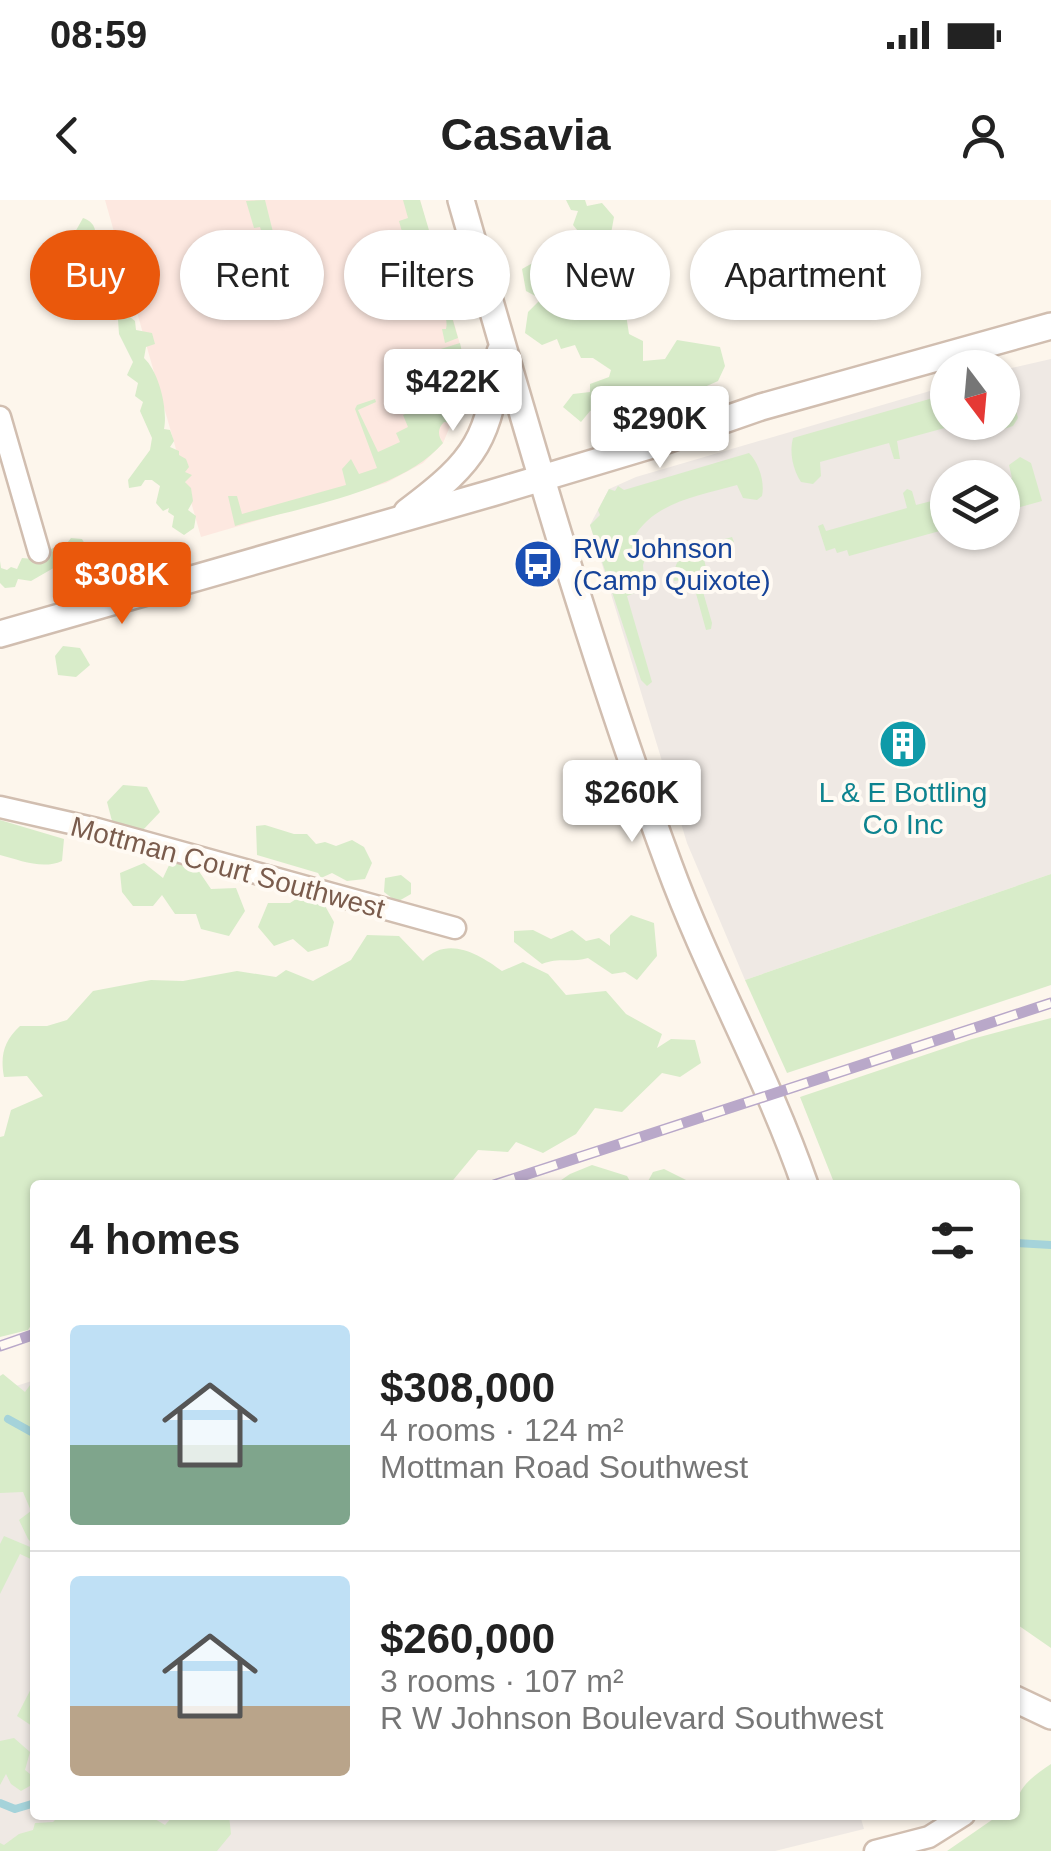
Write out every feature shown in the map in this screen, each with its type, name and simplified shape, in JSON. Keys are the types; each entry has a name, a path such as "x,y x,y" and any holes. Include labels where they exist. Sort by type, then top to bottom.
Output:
{"street":[{"path":"461,200 586,630 670,869 803,1180"},
{"path":"0,634 649,446 761,407 1051,326"},
{"path":"396,521 456,473 479,444 492,408 502,342"},
{"path":"0,417 7,466 39,552"},
{"name":"Mottman Court Southwest","path":"0,807 456,928"},
{"path":"1020,1704 1051,1716"},
{"path":"876,1851 929,1837 956,1820"}],"shaded area":[{"path":"105,200 420,200 428,230 344,230 344,320 453,320 464,359 464,393 443,443 423,463 386,483 201,537 139,320 160,320 160,230 114,230"},
{"path":"1051,359 1051,874 745,980 687,843 590,525 609,489 636,477 930,391 930,440 1020,440 1020,366"},
{"path":"30,1382 30,1820 861,1820 864,1829 775,1851 0,1851 0,1391"}],"green space":[{"path":"265,200 272,230 254,228 246,201"},
{"path":"403,200 420,200 429,230 402,230 399,221 408,218"},
{"path":"566,200 585,200 587,206 602,203 614,217 612,230 577,230 573,225 578,211 571,210"},
{"path":"83,218 94,230 76,230"},
{"path":"530,264 530,293 526,291 522,269"},
{"path":"528,312 530,320 627,320 629,334 643,341 643,361 665,359 677,340 720,347 725,366 718,381 700,389 691,401 669,401 655,409 649,400 635,412 617,404 590,411 581,422 563,407 573,394 590,392 590,384 609,377 611,370 593,358 581,358 575,345 561,349 557,339 542,345 525,333"},
{"path":"118,320 134,320 136,330 152,333 155,344 146,347 144,358 161,391 164,429 170,430 174,441 170,447 186,459 189,467 185,472 192,475 185,482 191,488 193,501 188,510 196,516 194,528 184,535 172,527 174,516 169,508 163,511 156,503 160,486 145,480 141,486 129,488 128,480 150,450 152,438 140,411 143,402 135,396 138,383 127,375 133,362 119,334"},
{"path":"446,320 453,320 458,338 445,343 442,329"},
{"path":"460,343 464,374 458,413 454,423 442,424 439,434 443,443 425,460 402,474 347,496 235,526 228,496 237,496 242,514 346,485 342,469 351,459 359,474 377,468 355,409 357,405 375,399 376,402 358,410 378,452 400,442 396,433 408,427 403,415 424,405 420,397 433,390 427,377 437,372 428,353"},
{"path":"930,399 930,432 897,441 900,459 894,459 889,443 820,462 821,476 813,484 801,482 798,477 792,455 793,438"},
{"path":"749,453 762,479 762,496 757,500 743,498 737,485 693,497 653,516 633,539 648,550 643,565 645,589 627,596 652,682 647,686 641,680 590,525 600,515 598,510 609,489 615,491 618,486 624,490"},
{"path":"1020,457 1031,463 1042,501 1020,507 1020,460 1016,460"},
{"path":"907,489 912,491 916,505 930,501 930,534 849,556 847,550 826,551 818,526 823,524 826,531 907,508 903,493"},
{"path":"732,537 730,551 704,559 706,568 697,571 712,623 711,629 706,630 692,579 674,581 675,569 678,560 692,549"},
{"path":"71,538 82,539 97,565 89,568 87,564 64,562 31,581 18,579 15,587 5,588 0,583 0,561 1,568 7,570 17,569 22,558 45,560 45,553 53,548 61,551"},
{"path":"63,646 80,648 90,665 76,677 58,675 55,656"},
{"path":"123,785 147,787 160,812 142,831 125,834 112,821 107,802"},
{"path":"0,820 64,839 62,861 39,864 0,855"},
{"path":"256,826 307,834 316,844 336,846 352,840 364,847 372,863 365,879 347,881 332,873 321,878 318,873 257,855"},
{"path":"171,861 196,867 211,889 236,888 245,911 229,936 201,929 196,914 175,914 162,895 153,906 133,906 122,892 120,873 144,863 163,878"},
{"path":"1051,874 1051,985 787,1073 745,980"},
{"path":"401,875 411,883 411,894 397,902 384,892 385,878"},
{"path":"304,894 324,904 334,922 328,946 308,952 293,939 274,946 258,927 268,903 290,903"},
{"path":"631,915 654,923 657,956 637,980 625,972 612,974 588,958 542,964 514,942 514,931 533,930 551,939 572,930 586,941 599,938 610,946 610,935"},
{"path":"367,935 399,936 423,961 432,953 452,948 473,954 502,971 523,962 548,974 566,995 606,991 626,1014 662,1034 657,1048 671,1039 695,1040 701,1063 680,1077 662,1073 622,1112 595,1108 576,1134 543,1153 516,1142 508,1152 478,1150 453,1180 30,1180 30,1327 0,1337 0,1137 4,1136 11,1110 43,1096 27,1076 4,1077 4,1049 20,1026 47,1026 67,1020 93,991 237,971 276,977 286,970 313,981 351,960"},
{"path":"1051,1018 1051,1648 1020,1626 1020,1180 833,1180 800,1097 972,1039"},
{"path":"592,1165 629,1180 561,1180"},
{"path":"664,1169 686,1180 649,1180 653,1172"},
{"path":"3,1374 25,1392 30,1385 30,1509 23,1492 0,1493"},
{"path":"30,1512 30,1541 28,1539 19,1520"},
{"path":"4,1536 30,1547 30,1559 20,1554 0,1594 0,1544"},
{"path":"30,1691 30,1725 17,1716"},
{"path":"14,1738 30,1752 25,1770 30,1774 30,1786 21,1791 6,1774 0,1785 0,1741"},
{"path":"1051,1764 1051,1851 947,1851 992,1820 1020,1820 1020,1794"},
{"path":"157,1820 165,1825 170,1820 230,1820 231,1834 217,1851 0,1851 0,1843 4,1845 33,1830 35,1823"}],"waterway":[{"path":"1020,1243 1051,1245"},
{"path":"8,1419 30,1431"},
{"path":"0,1803 15,1809 30,1804"}],"railway":[{"path":"509,1180 1051,1003"},
{"path":"0,1346 30,1336"}],"place":[{"name":"RW Johnson (Camp Quixote)","path":"538,564"},
{"name":"L & E Bottling Co Inc","path":"903,744"}]}
